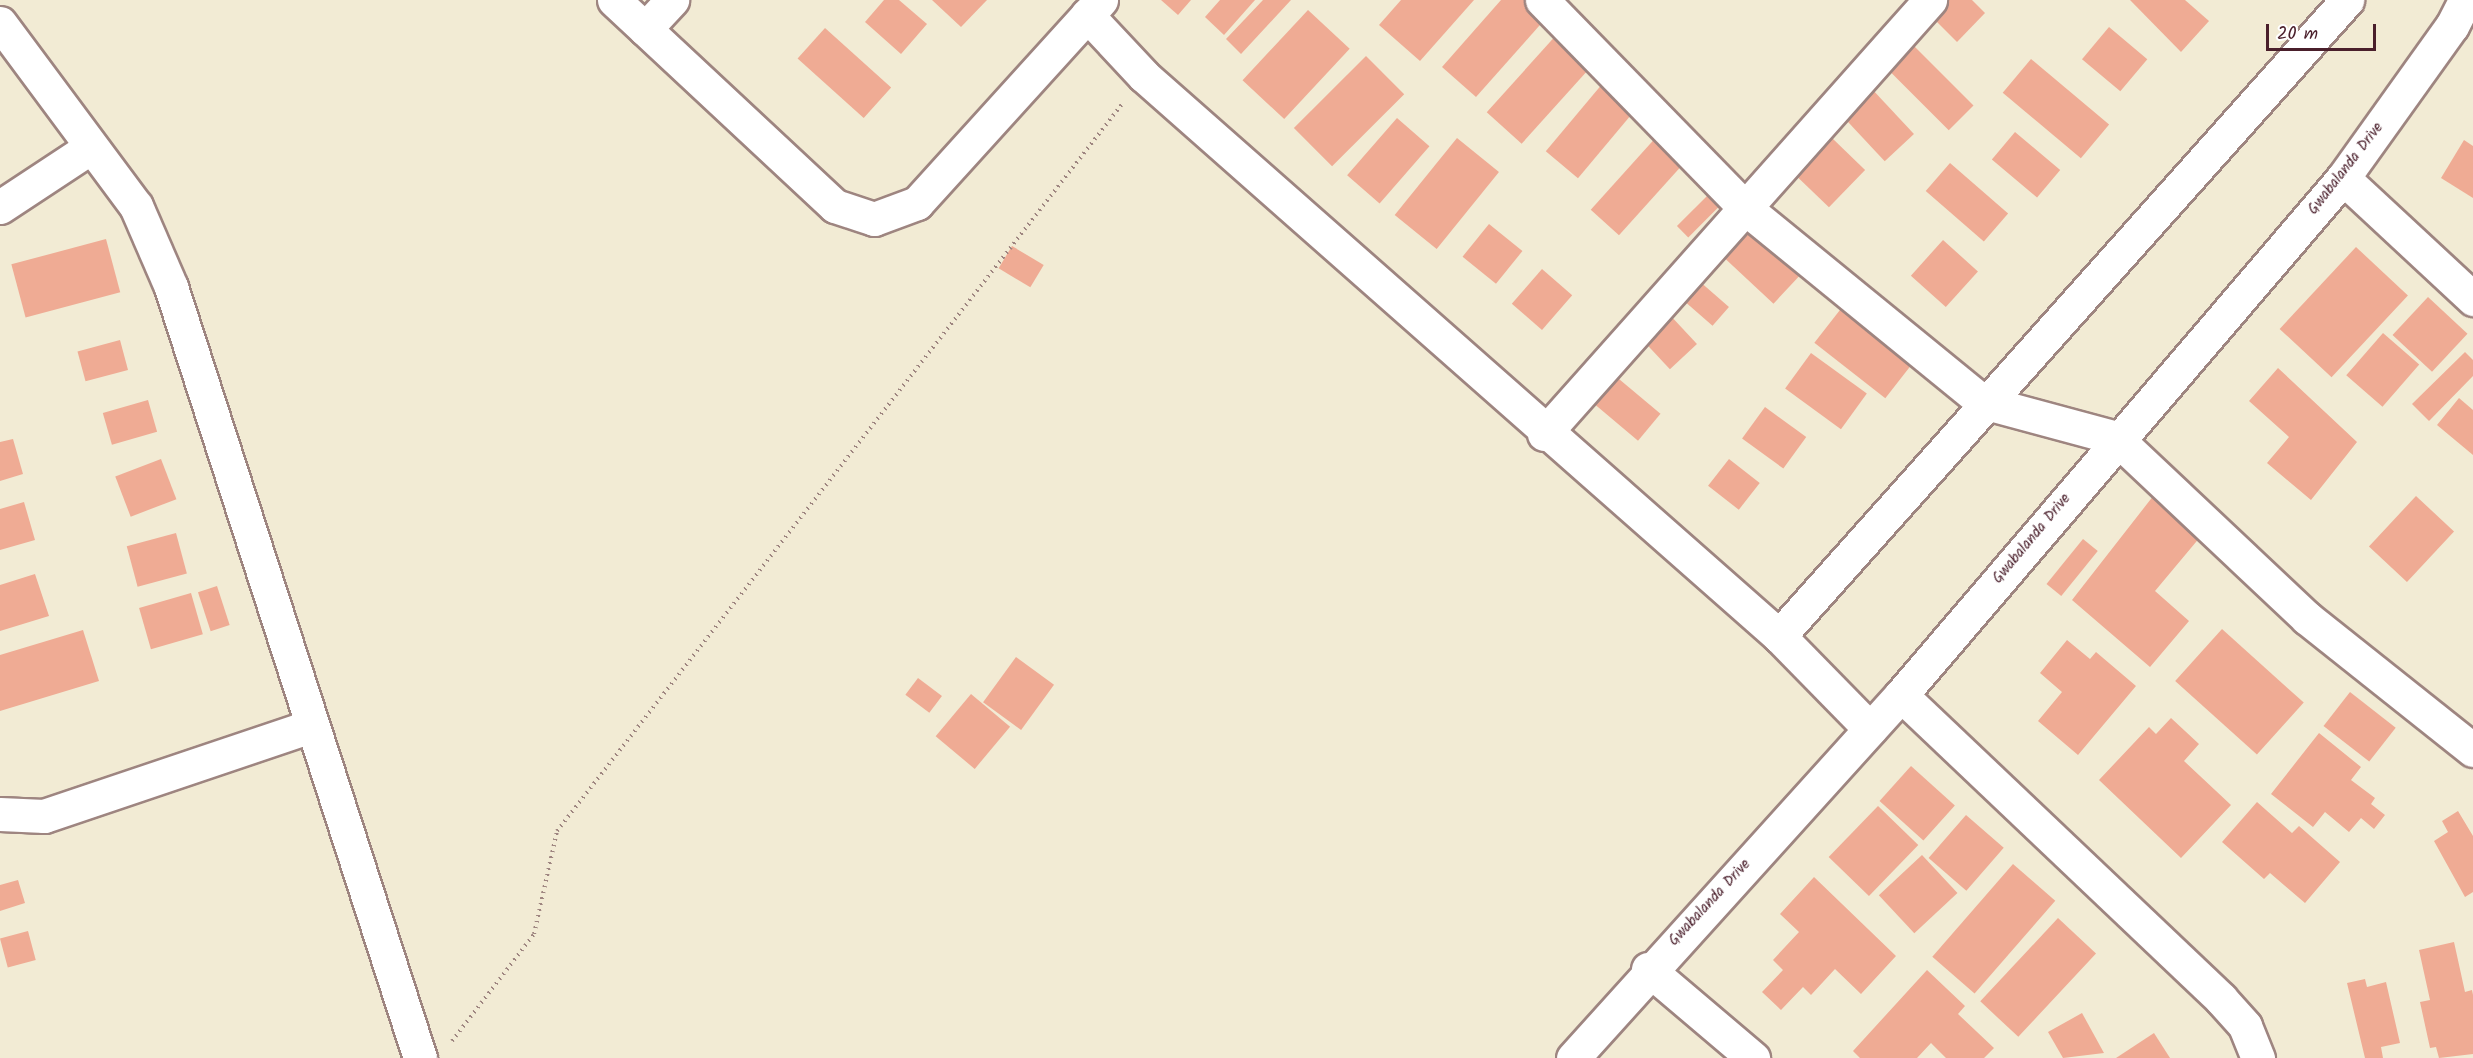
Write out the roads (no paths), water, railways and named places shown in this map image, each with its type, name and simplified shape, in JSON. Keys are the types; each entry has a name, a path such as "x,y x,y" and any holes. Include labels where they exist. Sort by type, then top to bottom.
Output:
{"street":[{"path":"614,0 835,206 874,219 917,203 1094,8 1144,76 1544,434 1779,636 1870,729"},
{"path":"645,29 672,0"},
{"path":"1544,434 1930,0"},
{"path":"1779,636 1983,402 2224,143 2348,0"},
{"name":"Gwabalanda Drive","path":"1573,1058 1648,969 1900,695 2116,438 2343,178 2452,26 2465,0"},
{"path":"1549,2 1744,208 1983,402 2116,438 2307,618 2473,750"},
{"path":"0,23 136,206 171,287 312,726 433,1053"},
{"path":"0,207 92,147"},
{"path":"2343,178 2473,300"},
{"path":"1900,695 2221,999 2245,1026 2258,1058"},
{"path":"0,814 44,816 312,726"},
{"path":"1648,969 1753,1058"}]}
